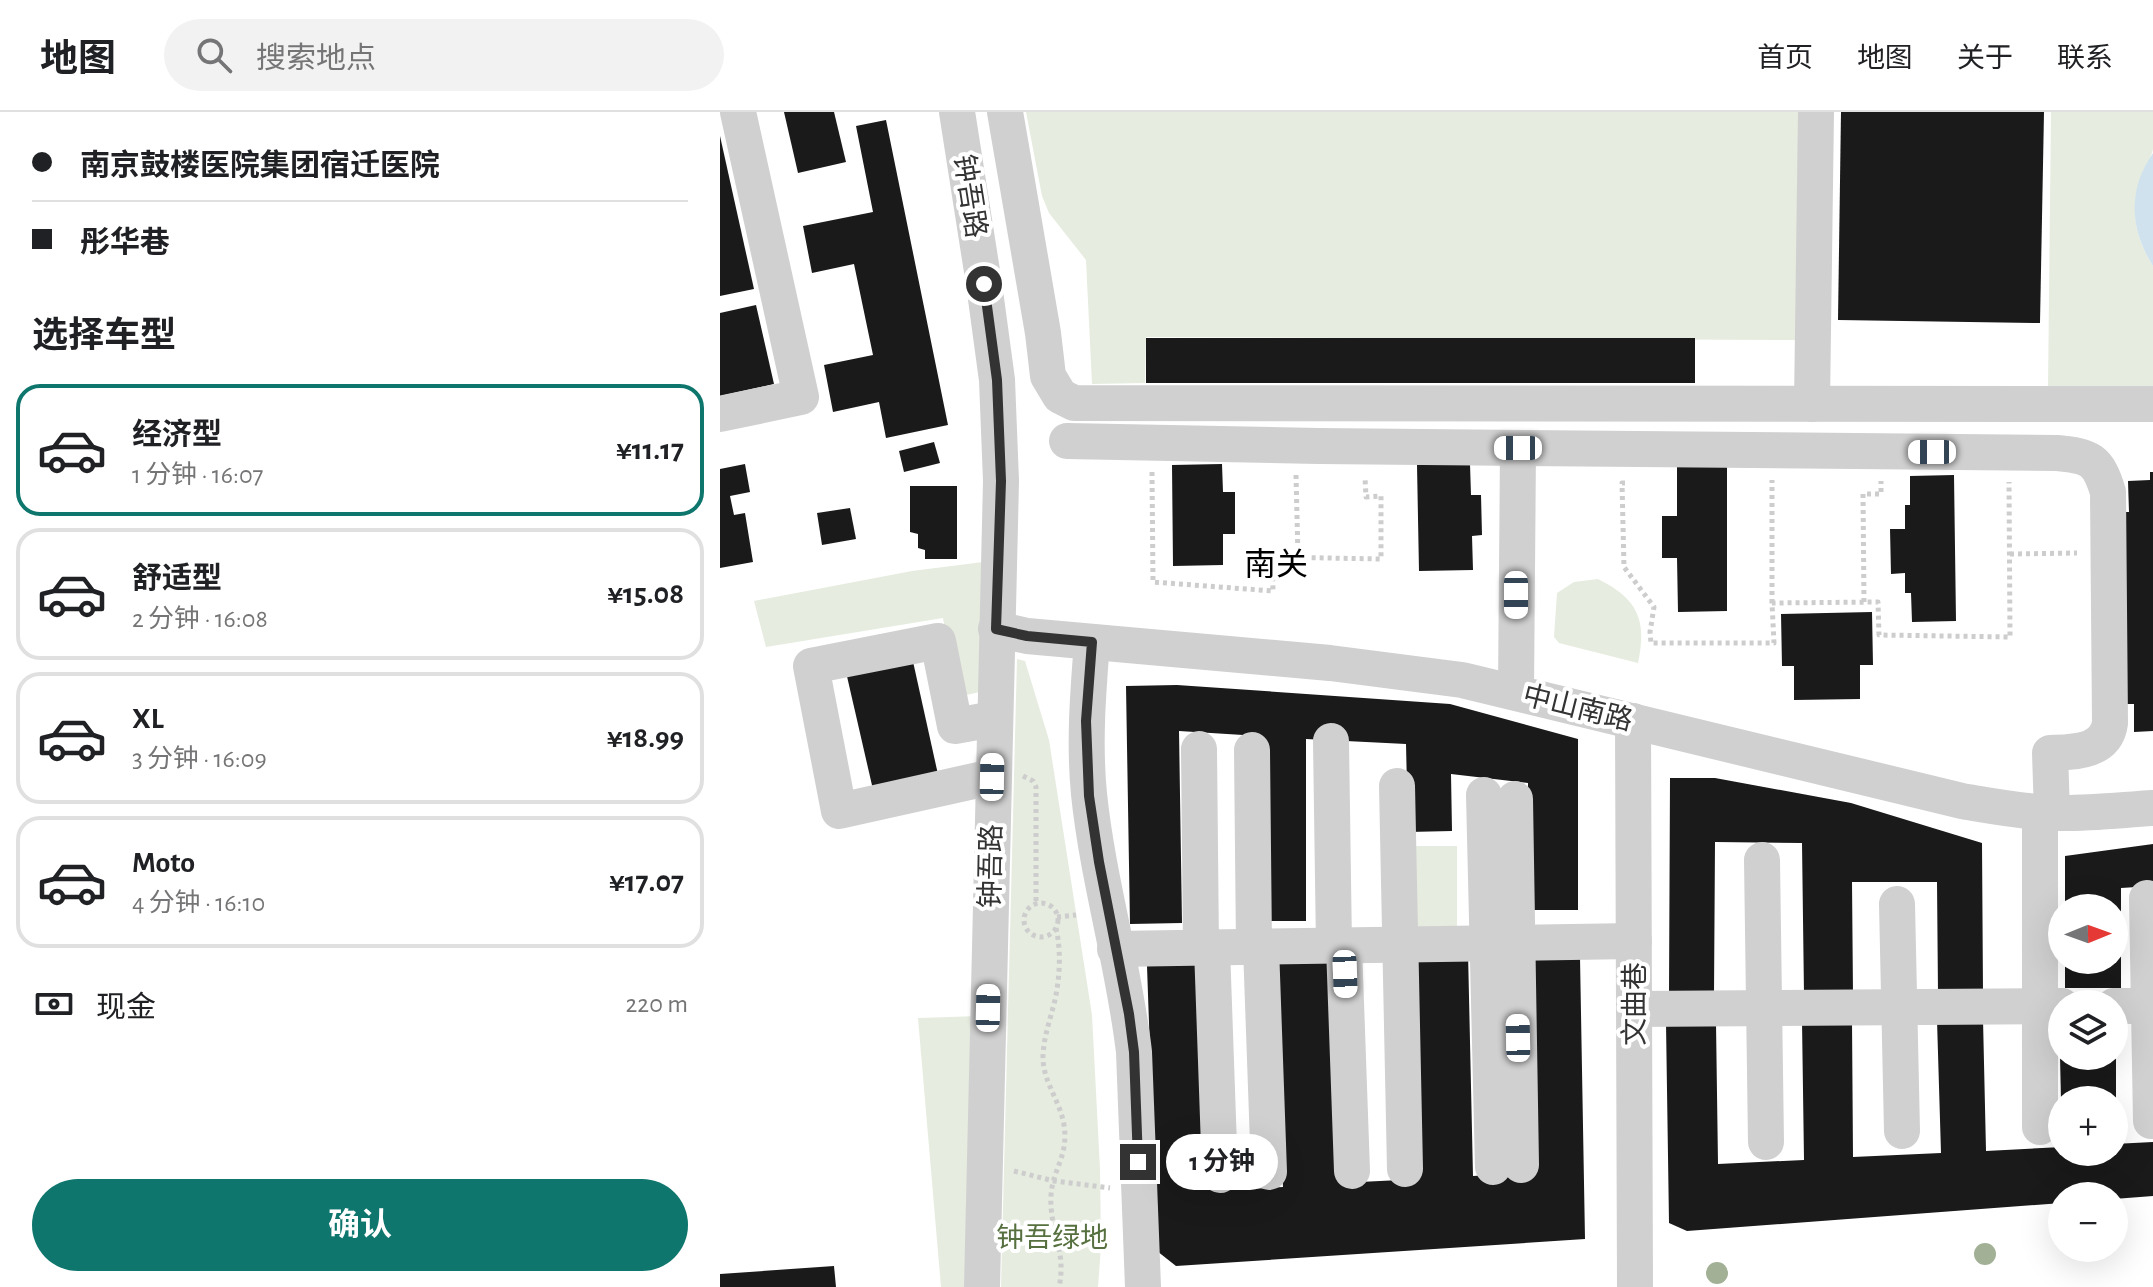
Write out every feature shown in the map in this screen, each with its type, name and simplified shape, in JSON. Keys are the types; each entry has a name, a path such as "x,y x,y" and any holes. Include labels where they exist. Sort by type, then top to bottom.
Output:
{"street":[{"path":"720,414 801,397 738,112"},
{"name":"钟吾路","path":"957,112 997,380 1001,481 982,1287"},
{"path":"1005,112 1048,376 1060,396 1074,403 2153,404"},
{"path":"1812,404 1816,112"},
{"path":"1067,441 1152,442 1296,462 1518,448 2057,453 2092,459 2104,477 2108,492 2109,730 2105,738 2085,751 2050,753 2046,812 2051,990"},
{"path":"1516,692 1518,448"},
{"name":"中山南路","path":"996,629 1027,636 1330,663 1462,680 1962,801 2046,812 2094,813 2153,808"},
{"path":"992,777 839,811 811,666 938,641 958,742 994,719"},
{"path":"1092,642 1086,755 1097,849 1133,1042 1143,1287"},
{"name":"文曲巷","path":"1633,721 1635,1287"},
{"path":"1331,741 1352,1171"},
{"path":"1199,749 1220,1175"},
{"path":"1252,750 1257,947 1269,1172"},
{"path":"1397,786 1405,1169"},
{"path":"1499,797 1507,1166"},
{"path":"1762,860 1766,1142"},
{"path":"2147,898 2132,1006 2151,1121"},
{"path":"1897,904 1902,1131"},
{"path":"1115,949 1634,941"},
{"path":"1634,1009 2048,1006"},
{"path":"2040,1127 2048,1039"}],"path":[{"path":"1152,442 1153,582 1273,591 1272,557 1381,559 1381,496 1366,497 1366,478 1352,479"},
{"path":"1630,449 1630,483 1622,483 1624,567 1654,607 1651,643 1774,643 1772,450"},
{"path":"1864,602 1863,494 1881,494 1880,452"},
{"path":"1772,603 1878,602 1879,635 2010,637 2009,453"},
{"path":"1296,462 1298,557"},
{"path":"1296,462 1310,479"},
{"path":"2010,554 2108,552"},
{"path":"992,777 1023,776 1033,781 1036,787 1036,904"},
{"path":"1036,904 1048,905 1056,912 1058,923 1048,936 1037,937 1025,926 1024,915 1036,904"},
{"path":"1056,928 1059,945 1056,996 1043,1058 1045,1074 1061,1110 1065,1128 1063,1153 1051,1195 1051,1210 1061,1252 1059,1287"},
{"path":"984,1162 1054,1181 1139,1190"}],"green space":[{"path":"1026,112 1802,112 1798,340 1146,337 1145,383 1092,384 1086,260 1049,213 1042,196"},
{"path":"2051,112 2153,112 2153,149 2139,184 2135,208 2141,243 2153,266 2153,391 2048,390"},
{"path":"983,562 980,692 957,697 943,618 766,647 754,601 912,571"},
{"path":"1598,579 1622,595 1636,612 1641,635 1638,663 1559,643 1554,637 1557,593 1574,582"},
{"name":"钟吾绿地","path":"1017,659 1025,661 1049,740 1092,1015 1100,1169 1098,1287 1001,1287"},
{"path":"1409,846 1457,846 1457,935 1409,935"},
{"path":"979,1016 973,1287 941,1287 918,1018"}],"water":[{"path":"2153,153 2153,266 2140,238 2135,210 2139,181"}],"building":[{"path":"784,112 834,112 846,162 798,173"},
{"path":"1841,112 2044,112 2040,323 1838,320"},
{"path":"886,120 948,425 886,438 879,402 833,412 824,365 873,355 854,264 812,273 803,226 873,212 856,126"},
{"path":"720,136 754,289 720,296"},
{"path":"756,305 774,384 720,396 720,313"},
{"path":"1146,338 1695,338 1695,383 1146,383"},
{"path":"934,442 940,463 904,472 899,451"},
{"path":"1677,462 1727,462 1727,611 1678,612 1677,558 1662,558 1662,516 1677,516"},
{"path":"745,464 750,492 730,496 734,515 745,513 753,562 720,568 720,469"},
{"path":"1222,464 1223,492 1235,492 1235,534 1223,534 1223,565 1173,566 1172,465"},
{"path":"1470,464 1471,495 1481,495 1482,535 1472,536 1473,570 1419,571 1417,465"},
{"path":"2150,472 2153,472 2153,731 2134,732 2134,704 2126,704 2123,512 2129,512 2128,481 2150,480"},
{"path":"1954,475 1956,621 1912,622 1911,593 1905,593 1905,573 1891,574 1890,529 1905,529 1905,505 1910,505 1910,476"},
{"path":"910,486 957,486 957,559 925,559 925,550 918,548 918,534 910,532"},
{"path":"850,508 856,539 822,545 817,513"},
{"path":"1872,612 1873,665 1860,665 1860,699 1794,700 1794,666 1782,666 1781,614"},
{"path":"912,657 939,779 874,794 846,672"},
{"path":"1177,685 1450,704 1578,739 1578,910 1528,910 1528,783 1451,774 1452,831 1408,832 1406,744 1306,739 1306,921 1259,921 1259,736 1179,731 1182,923 1130,924 1126,686"},
{"path":"1670,778 1715,778 1851,803 1982,843 1983,993 1938,994 1937,882 1852,882 1853,995 1804,995 1802,843 1715,842 1714,994 1669,993"},
{"path":"2153,844 2153,886 2121,888 2121,894 2065,894 2065,856"},
{"path":"1468,952 1473,1176 1526,1173 1522,957 1580,957 1585,1239 1176,1266 1157,1251 1147,966 1204,964 1213,1191 1283,1187 1274,962 1331,960 1340,1183 1420,1179 1411,954"},
{"path":"2065,974 2121,974 2121,988 2065,988"},
{"path":"1983,1019 1986,1151 2048,1148 2048,1166 2128,1166 2128,1143 2153,1142 2153,1196 2128,1198 2128,1182 2048,1182 2048,1204 1687,1231 1669,1223 1666,1023 1716,1023 1718,1164 1804,1160 1802,1021 1852,1021 1853,1157 1941,1153 1937,1020"},
{"path":"2060,1070 2116,1070 2116,1086 2061,1086"},
{"path":"834,1266 836,1287 720,1287 720,1274"}],"district":[{"name":"南关","path":"1276,564"}],"route":[{"path":"984,284 997,380 1001,481 996,629 1027,636 1092,642 1086,721 1089,796 1129,1014 1134,1052 1138,1162"}]}
